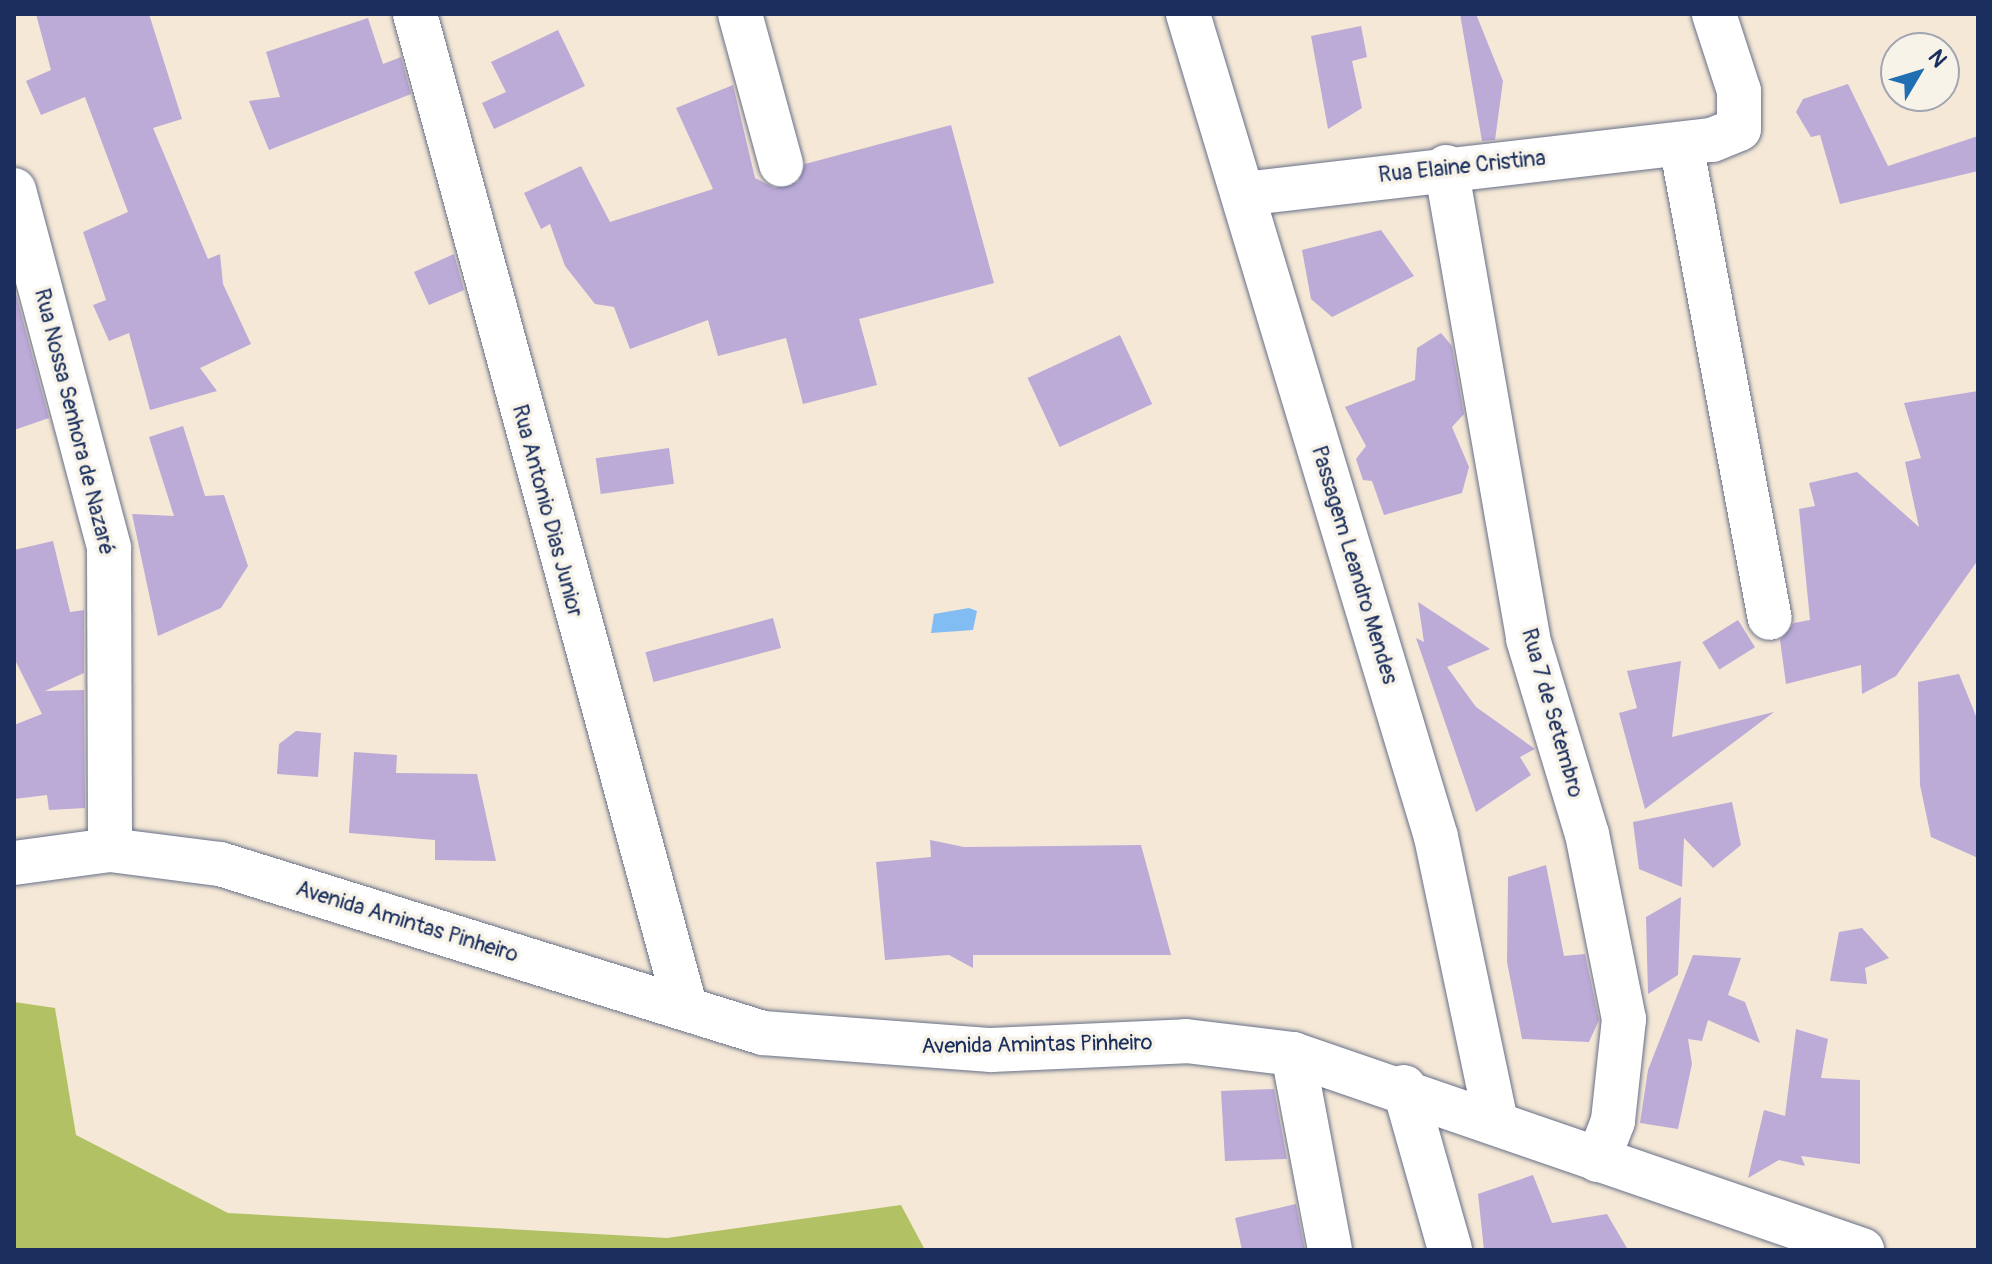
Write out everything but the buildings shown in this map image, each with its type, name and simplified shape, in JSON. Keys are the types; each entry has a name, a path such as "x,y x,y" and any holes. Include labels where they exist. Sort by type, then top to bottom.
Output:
{"street":[{"name":"Rua Antonio Dias Junior","path":"415,14 685,1006"},
{"path":"740,14 781,164"},
{"name":"Passagem Leandro Mendes","path":"1188,14 1436,837 1496,1121"},
{"name":"Rua Elaine Cristina","path":"1243,194 1446,167 1681,144 1739,129 1739,91 1714,14"},
{"path":"1681,144 1770,618"},
{"name":"Rua 7 de Setembro","path":"1446,167 1528,639 1587,834 1622,1005 1613,1121 1598,1160"},
{"name":"Rua Nossa Senhora de Nazaré","path":"14,190 109,548 110,850"},
{"name":"Avenida Amintas Pinheiro","path":"14,863 110,850 220,864 685,1006 763,1033 860,1046 991,1050 1186,1041 1293,1054 1404,1087 1598,1160 1862,1250"},
{"path":"1293,1054 1330,1250"},
{"path":"1404,1087 1450,1250"}],"green space":[{"path":"14,1002 55,1008 76,1135 228,1213 667,1238 901,1205 925,1250 14,1250"}],"water":[{"path":"969,608 977,611 973,630 931,633 934,614"}]}
